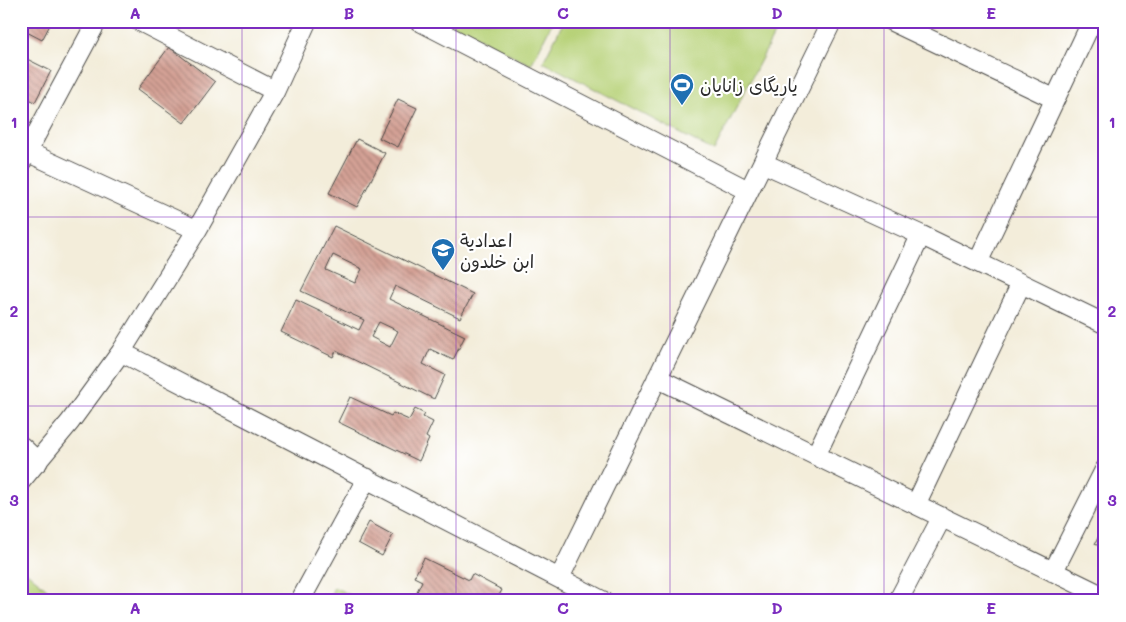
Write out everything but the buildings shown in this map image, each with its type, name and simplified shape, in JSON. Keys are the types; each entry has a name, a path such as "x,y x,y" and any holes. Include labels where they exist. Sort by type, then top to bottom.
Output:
{"street":[{"path":"97,21 24,154 197,230"},
{"path":"139,21 275,91"},
{"path":"21,481 38,462 121,352 197,230 275,91 307,21"},
{"path":"419,21 749,191"},
{"path":"560,577 832,21"},
{"path":"891,21 1055,99"},
{"path":"978,262 1092,21"},
{"path":"762,163 922,235 1105,324"},
{"path":"816,455 922,235"},
{"path":"916,504 1021,284"},
{"path":"121,352 604,601"},
{"path":"657,378 1105,597"},
{"path":"21,446 38,462"},
{"path":"1053,572 1105,469"},
{"path":"300,601 367,478"},
{"path":"898,601 942,517"}],"green space":[{"path":"446,21 553,21 531,65"},
{"name":"یاریگای زانایان","path":"564,21 781,21 714,151 543,62"},
{"path":"21,567 61,601 21,601"},
{"path":"334,587 362,601 328,601"}],"place":[{"name":"یاریگای زانایان","path":"682,106"},
{"name":"اعدادية ابن خلدون","path":"443,271"}]}
